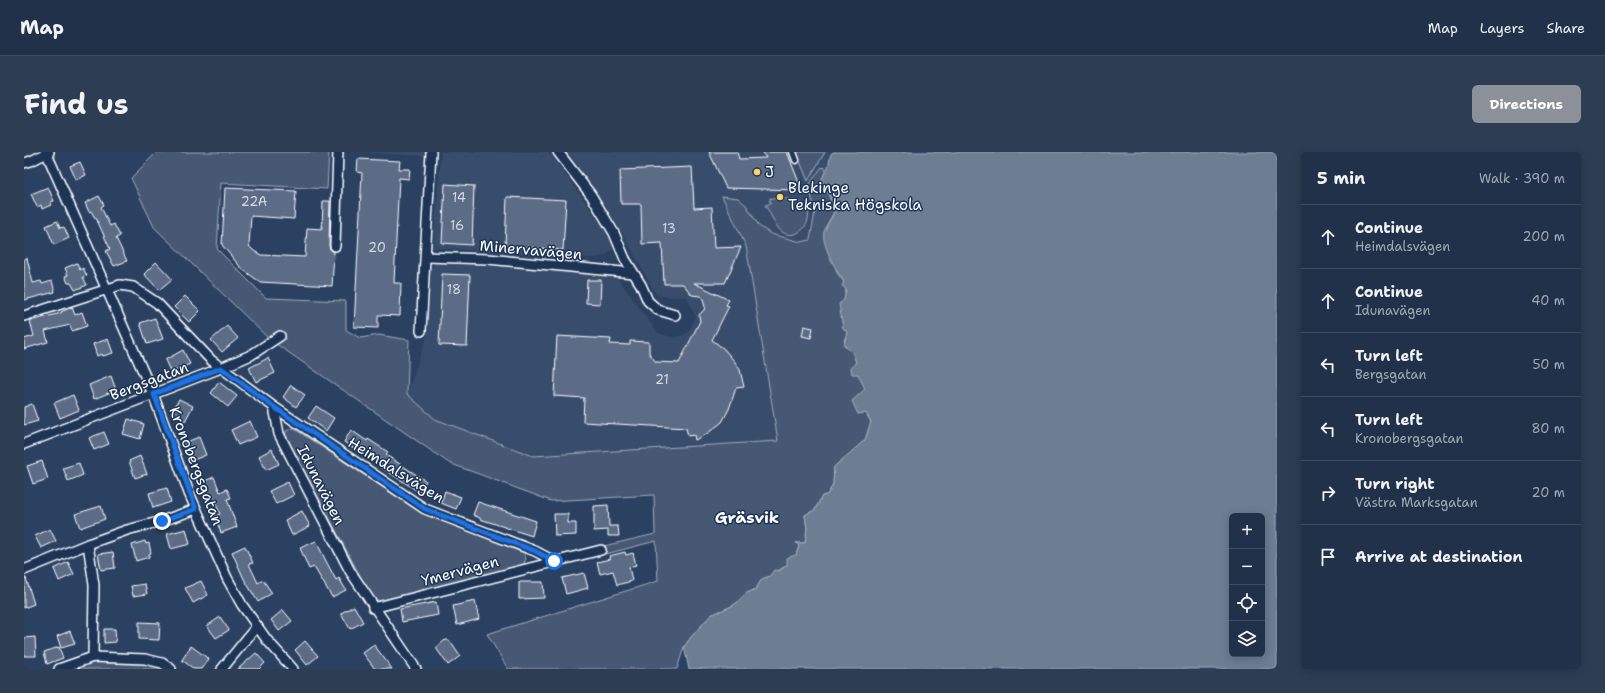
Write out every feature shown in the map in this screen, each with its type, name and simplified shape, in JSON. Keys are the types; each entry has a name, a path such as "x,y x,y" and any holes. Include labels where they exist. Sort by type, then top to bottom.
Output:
{"street":[{"path":"24,163 47,152"},
{"name":"Kronobergsgatan","path":"47,152 154,394 196,509 227,578 242,605 267,640 293,669"},
{"path":"334,246 338,152"},
{"path":"421,331 431,152"},
{"path":"558,152 592,195 614,233 625,259 648,301 658,310 675,315"},
{"path":"793,152 796,160"},
{"name":"Minervavägen","path":"426,257 488,259 633,273"},
{"path":"24,316 120,285 133,286 157,303 211,360 274,407"},
{"name":"Bergsgatan","path":"24,444 221,368 251,355 280,336"},
{"name":"Heimdalsvägen","path":"274,407 425,509 535,551 554,561"},
{"name":"Idunavägen","path":"274,407 279,434 350,571 373,608 416,669"},
{"path":"24,570 127,530 162,521 196,509"},
{"path":"88,544 94,585 93,657"},
{"name":"Ymervägen","path":"373,608 601,550"},
{"path":"222,669 257,626"},
{"path":"59,669 93,657 145,659 162,663 171,669"}],"shaded area":[{"path":"157,152 329,152 327,189 221,183 217,249 266,298 346,301 346,330 360,338 379,335 409,340 407,394 435,419 533,456 778,441 746,246 722,196 738,198 746,205 759,226 771,234 801,242 810,240 815,212 809,185 821,168 824,167 826,170 822,179 834,212 825,228 837,273 844,282 846,289 844,300 847,332 844,341 852,352 865,389 866,413 871,422 865,440 834,467 833,485 827,495 822,496 815,510 805,515 807,529 805,543 796,543 799,546 796,555 787,565 770,576 762,579 756,589 745,594 738,602 711,615 684,647 677,669 508,669 487,634 658,581 656,541 606,554 604,546 655,534 654,495 551,501 449,463 269,339 154,227 131,178"},
{"path":"361,152 425,152 424,156"},
{"path":"441,152 548,152 612,239 613,249 606,255 595,258 433,248"},
{"path":"564,152 833,152 826,170 830,198 810,240 801,242 771,234 759,226 746,205 738,198 722,196 746,246 778,441 533,456 435,419 407,394 427,336 431,269 435,263 615,275 658,333 674,338 688,333 696,317 687,297 657,296 623,234 597,194"},
{"path":"796,152 825,152 808,181"},
{"path":"833,152 1277,152 1277,669 689,669 684,647 711,615 732,606 745,594 756,589 762,579 770,576 774,570 779,571 787,565 787,558 796,555 799,546 796,543 805,543 807,529 805,515 815,510 822,496 827,495 833,485 834,467 865,440 871,422 866,413 858,414 852,401 865,389 858,374 852,374 851,368 856,362 852,352 844,345 847,332 843,328 839,304 844,300 846,289 842,286 844,281 830,258 825,243 824,232 834,212 822,179 828,167 831,154"},
{"path":"770,198 790,199 800,202 806,207 809,214 808,221 799,232 786,234 779,229 765,205 770,204"},
{"path":"293,428 420,512 524,553 526,559 523,565 380,601 372,598 285,436 286,431"},
{"path":"90,661 148,664 162,669 72,669"}],"building":[{"name":"J","path":"709,152 737,152 739,159 766,158 763,152 787,152 800,185 799,190 726,188"},
{"path":"358,159 400,161 399,169 410,169 409,179 399,178 394,283 401,283 400,316 378,315 378,328 354,327 362,173 357,172"},
{"path":"80,162 86,175 76,180 70,166"},
{"path":"692,167 694,208 712,207 714,248 741,247 725,283 694,283 729,300 726,305 729,306 712,340 724,349 735,362 740,370 744,387 736,388 729,409 722,422 708,433 695,440 694,435 688,436 686,428 583,422 584,398 554,396 557,336 611,339 610,344 630,345 630,341 649,342 649,353 656,362 679,363 700,321 699,315 705,307 703,299 700,296 692,295 683,284 664,284 662,243 642,244 641,204 621,204 620,170"},
{"path":"445,184 474,186 472,245 442,243"},
{"path":"48,187 54,201 50,202 51,205 42,209 41,205 37,207 31,194"},
{"path":"225,188 296,191 294,219 251,216 249,246 261,255 305,257 307,228 322,229 323,201 330,201 329,246 334,252 332,286 260,282 242,269 222,245"},
{"path":"99,196 104,205 101,207 110,226 114,224 120,236 116,238 127,261 114,266 106,251 110,249 96,218 91,211 89,212 85,203"},
{"path":"507,197 566,200 563,250 505,246"},
{"path":"57,221 60,228 64,227 69,238 54,245 46,226"},
{"path":"27,258 33,283 41,281 42,284 52,281 55,292 24,300 24,259"},
{"path":"156,262 172,279 159,290 144,274"},
{"path":"77,263 80,270 83,268 87,276 83,277 87,285 75,290 71,283 68,283 65,276 68,275 65,268"},
{"path":"442,274 470,275 467,346 439,345"},
{"path":"587,280 601,280 600,304 586,303"},
{"path":"185,296 200,311 189,322 174,307"},
{"path":"72,307 75,315 82,312 87,326 72,331 70,325 45,331 48,342 24,349 24,339 34,336 30,321 61,313"},
{"path":"155,318 163,339 147,344 140,323"},
{"path":"227,326 238,338 222,352 211,340"},
{"path":"804,326 813,328 811,338 802,336"},
{"path":"108,339 113,353 97,356 93,344"},
{"path":"183,350 190,364 171,373 165,360"},
{"path":"268,358 275,373 256,382 249,368"},
{"path":"111,376 116,390 94,399 89,385"},
{"path":"219,382 237,396 228,407 211,393"},
{"path":"291,385 305,395 296,407 283,397"},
{"path":"73,395 79,410 60,418 54,403"},
{"path":"179,399 193,406 185,421 171,414"},
{"path":"32,404 38,421 24,425 24,407"},
{"path":"316,406 334,418 326,431 308,418"},
{"path":"128,419 144,424 140,439 123,434"},
{"path":"250,421 257,437 238,445 231,430"},
{"path":"351,430 367,441 368,439 388,452 386,455 426,481 419,492 379,466 382,461 368,452 366,456 344,442"},
{"path":"104,432 109,444 94,450 89,438"},
{"path":"199,437 206,455 191,461 184,443"},
{"path":"272,449 279,464 266,470 259,456"},
{"path":"140,456 147,474 135,478 129,461"},
{"path":"42,461 48,479 33,484 27,466"},
{"path":"79,463 83,475 68,481 63,468"},
{"path":"214,477 220,492 227,489 231,498 227,499 237,527 221,533 215,516 220,514 212,495 206,497 200,483"},
{"path":"288,482 294,495 276,504 269,491"},
{"path":"167,488 171,502 153,508 149,493"},
{"path":"445,491 461,497 456,509 441,503"},
{"path":"478,502 536,521 532,536 480,519 473,515"},
{"path":"608,505 609,526 618,526 619,536 608,536 608,530 594,531 594,506"},
{"path":"101,506 105,519 80,528 75,514"},
{"path":"302,511 310,526 292,535 285,520"},
{"path":"554,514 568,514 568,523 576,523 576,535 555,536"},
{"path":"50,529 56,541 41,548 35,536"},
{"path":"186,529 190,544 171,549 167,534"},
{"path":"145,541 146,544 149,543 151,553 149,554 149,557 136,561 132,545"},
{"path":"316,541 336,580 339,578 346,590 332,597 314,567 309,569 300,548"},
{"path":"245,546 253,563 249,564 258,583 263,580 272,593 258,602 244,579 232,552"},
{"path":"113,552 115,568 101,570 98,554"},
{"path":"625,552 626,555 633,553 636,565 629,567 632,581 617,585 613,571 600,574 597,562 610,559 609,556"},
{"path":"68,562 74,574 59,581 54,569"},
{"path":"584,573 588,588 566,594 562,578"},
{"path":"24,578 26,578 34,604 24,608"},
{"path":"201,581 208,595 193,603 185,588"},
{"path":"519,582 543,582 544,598 519,599"},
{"path":"145,584 147,594 133,596 131,586"},
{"path":"475,601 479,619 457,625 453,606"},
{"path":"436,602 438,615 402,622 400,609"},
{"path":"354,606 363,622 350,629 341,613"},
{"path":"283,610 292,621 279,631 271,620"},
{"path":"220,617 229,630 216,638 207,626"},
{"path":"139,622 160,623 159,640 139,639"},
{"path":"104,629 115,629 116,642 104,643"},
{"path":"70,631 75,644 61,648 57,636"},
{"path":"35,637 36,656 24,656 24,638"},
{"path":"445,640 449,640 460,656 448,665 436,648"},
{"path":"305,641 318,656 307,665 295,650"},
{"path":"374,645 392,669 375,669 363,653"},
{"path":"191,646 209,659 201,669 194,669 182,660"},
{"path":"59,647 63,658 47,664 44,652"},
{"path":"256,653 265,663 259,669 238,669"}],"place":[{"name":"J","path":"757,172"},
{"name":"Blekinge Tekniska Högskola","path":"780,197"}],"district":[{"name":"Gräsvik","path":"747,517"}],"route":[{"path":"162,521 196,509 154,394 221,368 274,407 425,509 535,551 554,561"}]}
